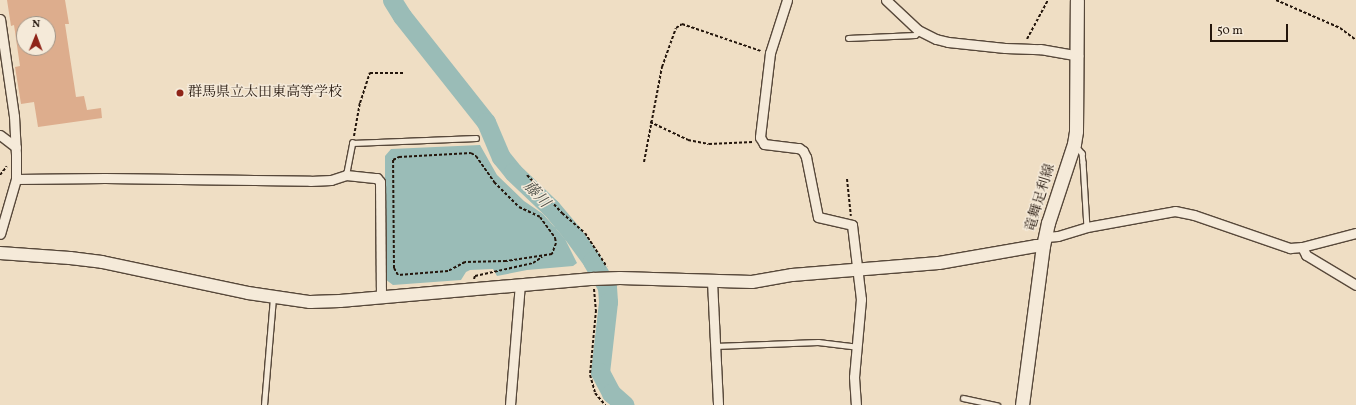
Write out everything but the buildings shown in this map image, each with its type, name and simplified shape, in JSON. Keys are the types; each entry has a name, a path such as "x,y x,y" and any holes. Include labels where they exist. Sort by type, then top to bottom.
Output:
{"main road":[{"name":"竜舞足利線","path":"1022,405 1044,242 1074,144 1077,112 1077,0"}],"street":[{"path":"787,0 770,54 761,141 764,144 799,148 806,157 818,217 852,225 861,299 854,377 856,405"},
{"path":"886,0 920,31 936,39 948,42 1005,48 1026,48 1078,56"},
{"path":"0,19 14,116 16,147 16,179 0,234"},
{"path":"0,135 16,147"},
{"path":"16,179 105,178 310,181 331,180 346,175 377,178 380,182 381,297"},
{"path":"0,252 102,262 273,297 310,302 520,284 613,278 752,282 792,275 858,268 939,263 1036,246 1058,236 1087,227 1166,212 1184,212 1285,247 1302,247 1356,233"},
{"path":"1302,247 1306,255 1356,285"},
{"path":"712,281 718,405"},
{"path":"510,405 520,284"}],"lane":[{"path":"848,38 915,34 920,31"},
{"path":"346,175 352,143 476,138"},
{"path":"1074,144 1082,152 1087,227"},
{"path":"264,405 273,297"},
{"path":"715,346 818,342 857,347"},
{"path":"963,398 997,405"}],"path":[{"path":"1026,48 1027,37 1048,0"},
{"path":"1276,0 1340,28 1356,40"},
{"path":"644,162 650,122 662,67 676,28 682,24 770,54"},
{"path":"352,143 360,103 370,73 404,73"},
{"path":"650,122 695,142 709,144 761,141"},
{"path":"474,280 475,276 533,263 543,256 552,254 556,243 555,238 540,217 519,207 494,182 474,154 399,157 393,160 394,268 398,275 448,271 465,262 506,261 543,256"},
{"path":"527,175 562,212 585,233 613,278"},
{"path":"847,179 852,225"},
{"path":"594,279 596,310 590,375 596,393 605,405"}],"water":[{"path":"480,145 497,175 524,201 543,214 565,239 577,263 573,266 527,270 497,276 493,269 470,270 466,272 461,280 393,285 385,279 385,156 391,149"}],"waterway":[{"name":"藤川","path":"392,0 402,16 486,122 501,157 513,172 551,208 572,233 592,261 607,287 608,302 600,372 611,393 625,405"},
{"path":"552,229 563,224"},
{"name":"藤川","path":"585,261 592,261"}],"place":[{"name":"群馬県立太田東高等学校","path":"180,93"}]}
